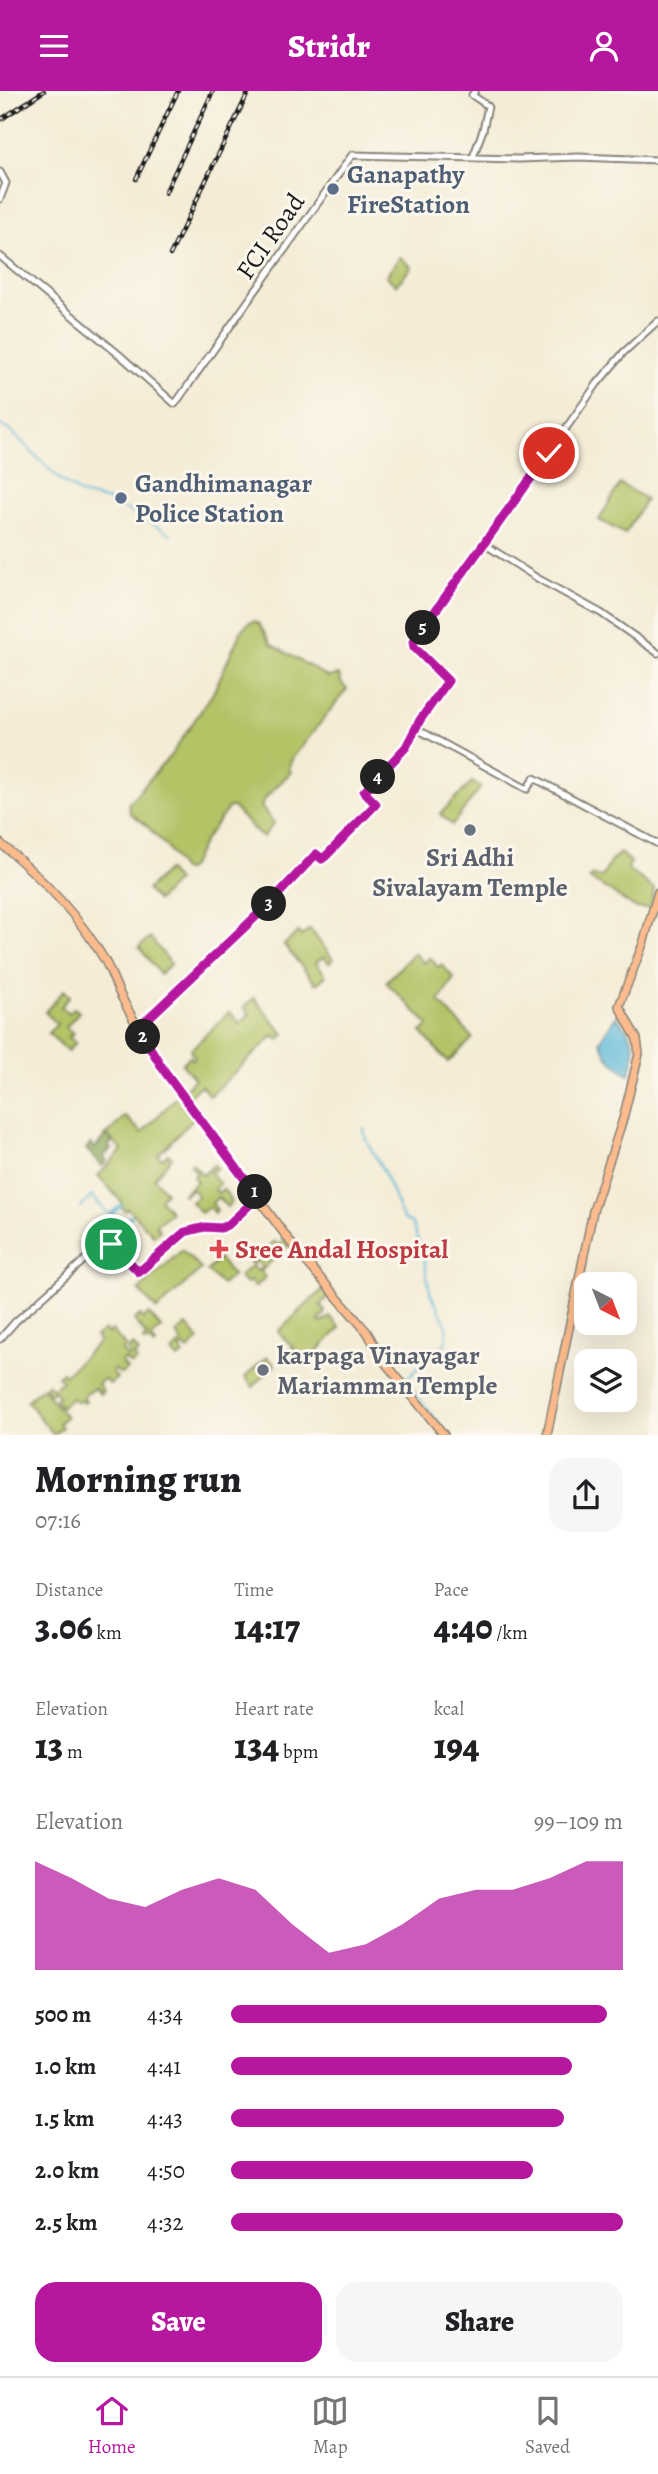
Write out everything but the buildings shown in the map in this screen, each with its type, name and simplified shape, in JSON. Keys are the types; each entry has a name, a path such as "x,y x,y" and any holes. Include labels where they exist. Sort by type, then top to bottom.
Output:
{"main road":[{"path":"0,843 38,876 82,926 104,960 138,1028 165,1072 303,1259 367,1332 383,1360 444,1434"},
{"path":"547,1434 593,1211 623,1119 639,1054 637,1039 619,1006 643,944 658,892"}],"street":[{"path":"473,157 488,106 472,95 475,91"},
{"name":"FCI Road","path":"0,256 175,404 352,155 658,160"},
{"path":"0,172 6,183 0,199"},
{"path":"138,1028 270,903 316,854 322,859 326,856 376,804 364,792 397,759 448,681 414,647 413,642 597,384 622,354 658,321"},
{"path":"484,544 537,578 600,612 658,653"},
{"path":"415,728 527,789 534,778 658,844"},
{"path":"0,1339 16,1321 108,1239 139,1272 185,1232 205,1227 221,1228 258,1197"}],"green space":[{"path":"400,257 412,267 396,285 386,276"},
{"path":"620,484 646,499 625,534 599,520"},
{"path":"255,621 271,644 328,677 339,675 341,683 347,689 292,759 289,767 291,772 262,804 262,808 274,823 263,837 233,807 229,807 204,841 190,868 185,871 167,847 130,813 128,804 171,755 213,693 242,629"},
{"path":"472,782 481,787 452,825 440,814"},
{"path":"620,853 631,863 629,870 654,889 651,908 635,908 589,879 593,875 602,877 611,861"},
{"path":"167,870 177,881 157,901 147,890"},
{"path":"310,929 333,959 329,963 324,957 316,962 326,976 316,984 284,945 298,932 301,936"},
{"path":"150,937 171,964 160,974 139,947"},
{"path":"414,953 424,963 430,957 438,967 442,965 454,978 439,1001 473,1038 448,1062 421,1032 429,1025 386,982"},
{"path":"64,990 70,996 61,1007 69,1013 74,1008 79,1012 66,1027 73,1033 69,1037 76,1042 68,1051 48,1033 57,1024 45,1012"},
{"path":"254,998 284,1034 279,1039 274,1035 210,1096 201,1085 187,1098 182,1092 195,1079 182,1064 190,1056 192,1060 195,1057 190,1050 229,1012 240,1023 250,1014 244,1007"},
{"path":"178,1095 195,1117 158,1155 162,1159 168,1154 172,1157 154,1178 166,1192 160,1199 171,1212 156,1225 160,1230 154,1236 128,1208 124,1211 122,1206 120,1208 122,1202 98,1176 122,1150 107,1135 125,1116 142,1133"},
{"path":"106,1135 113,1141 108,1146 111,1149 103,1157 107,1161 102,1166 86,1149 90,1144 95,1148"},
{"path":"192,1163 203,1175 214,1165 217,1168 211,1173 220,1184 215,1189 218,1193 223,1189 228,1195 231,1203 227,1207 218,1197 212,1203 217,1210 214,1213 209,1207 201,1213 191,1202 198,1196 192,1189 183,1194 197,1181 193,1177 197,1173 190,1165"},
{"path":"284,1239 289,1245 261,1271 265,1278 255,1287 250,1281 246,1284 239,1277 252,1265 257,1271 262,1267 256,1261 252,1264 247,1258 251,1255 257,1258 253,1253 256,1250 269,1259 274,1255 268,1247 274,1241 278,1245"},
{"path":"182,1250 201,1269 157,1310 139,1290"},
{"path":"219,1259 233,1275 222,1285 207,1271"},
{"path":"324,1288 330,1295 320,1305 325,1314 319,1321 321,1323 330,1317 340,1328 303,1366 298,1360 301,1356 295,1350 291,1353 289,1351 293,1347 278,1332"},
{"path":"149,1314 161,1328 151,1337 156,1344 154,1346 148,1340 143,1340 147,1336 134,1320 140,1315 143,1319"},
{"path":"187,1325 199,1340 188,1350 185,1346 180,1349 184,1355 178,1359 172,1352 182,1342 176,1334"},
{"path":"104,1330 108,1334 112,1330 126,1347 122,1351 128,1357 131,1355 127,1350 133,1345 139,1352 134,1356 137,1360 131,1365 125,1359 121,1362 127,1369 121,1374 114,1369 112,1372 117,1378 110,1384 104,1379 98,1384 103,1391 100,1394 94,1388 83,1397 86,1401 83,1403 81,1400 77,1403 72,1398 61,1407 55,1399 58,1396 54,1391 50,1394 44,1387 48,1384 53,1389 62,1381 58,1376 62,1372 65,1375 99,1342 95,1337"},
{"path":"267,1357 275,1365 253,1387 245,1377"},
{"path":"42,1388 66,1417 59,1423 62,1427 53,1434 27,1401"}],"water":[{"path":"616,1016 633,1043 634,1057 629,1075 608,1057 600,1041"}],"waterway":[{"path":"0,425 12,432 59,479 81,494 113,502 172,535"},
{"path":"364,1128 366,1140 383,1170 403,1219 412,1223 424,1259 430,1292 446,1324 445,1344 405,1380 449,1435"},
{"path":"81,1207 92,1196 120,1227"},
{"path":"121,1205 111,1214 121,1225 131,1216"}],"railway":[{"path":"0,120 44,91"},
{"path":"136,179 178,91"},
{"path":"165,193 213,91"},
{"path":"170,255 249,91"}],"place":[{"name":"Ganapathy FireStation","path":"333,189"},
{"name":"Gandhimanagar Police Station","path":"121,498"},
{"name":"Sri Adhi Sivalayam Temple","path":"470,830"},
{"name":"Sree Andal Hospital","path":"219,1249"},
{"name":"karpaga Vinayagar Mariamman Temple","path":"263,1370"}],"route":[{"path":"111,1244 139,1272 185,1232 212,1226 221,1228 258,1197 165,1072 138,1028 270,903 316,854 322,859 326,856 376,804 364,792 397,759 448,681 414,647 413,642 549,453"}]}
